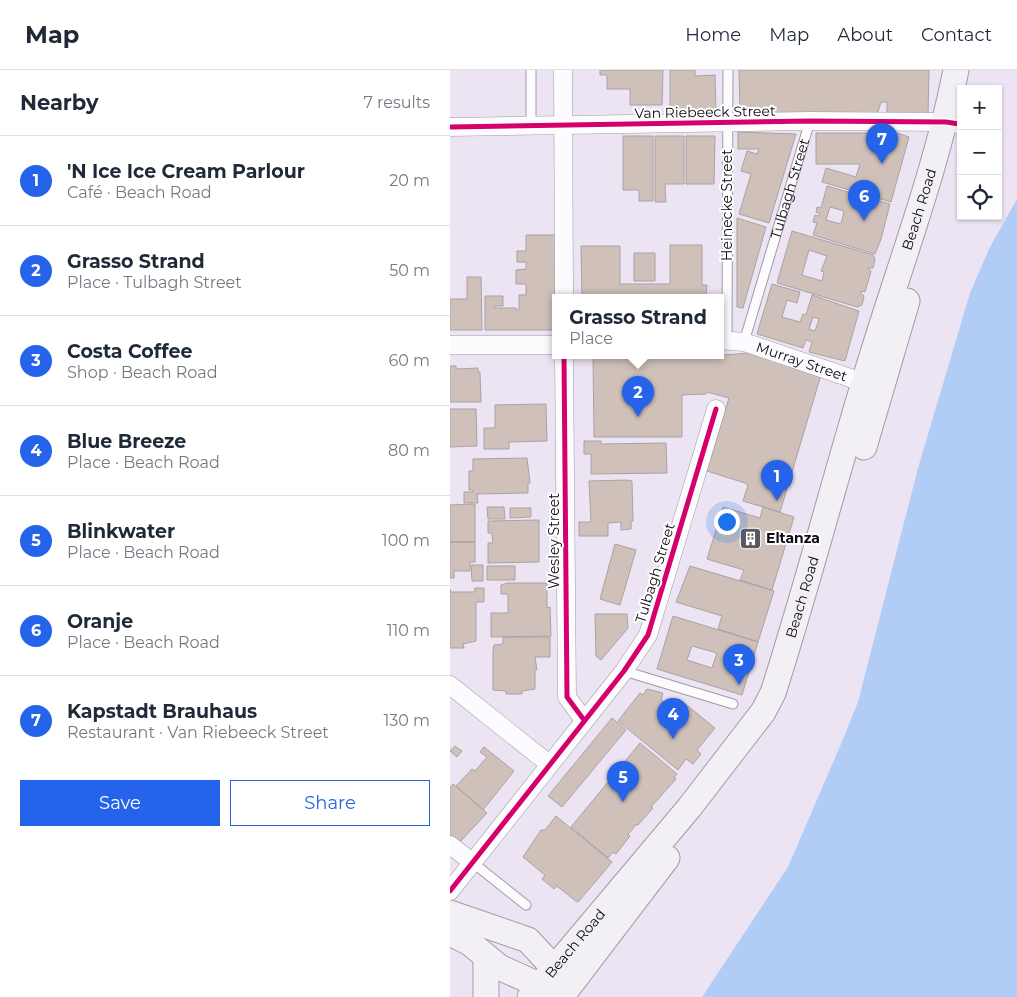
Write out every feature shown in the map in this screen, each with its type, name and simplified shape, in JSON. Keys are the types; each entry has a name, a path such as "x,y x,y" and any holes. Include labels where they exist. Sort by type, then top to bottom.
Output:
{"main road":[{"name":"Beach Road","path":"551,989 582,932 689,808 763,712 773,693 873,385 955,121 956,70"},
{"path":"968,85 972,70"},
{"name":"Beach Road","path":"551,989 777,717 792,680 873,385"},
{"path":"450,913 528,940 563,938 582,932"},
{"path":"450,934 470,943 499,967 551,989"},
{"path":"528,940 551,989"},
{"path":"486,957 486,997"}],"street":[{"path":"562,70 564,294"},
{"name":"Van Riebeeck Street","path":"450,128 955,121"},
{"name":"Murray Street","path":"730,341 873,385"},
{"path":"450,345 552,345"},
{"name":"Wesley Street","path":"564,359 567,697 584,720"},
{"name":"Tulbagh Street","path":"450,891 624,671 648,635 716,409"},
{"path":"450,685 549,764"},
{"path":"450,845 472,862"}],"lane":[{"path":"531,70 531,126"},
{"name":"Heinecke Street","path":"728,70 730,341"},
{"name":"Tulbagh Street","path":"730,341 810,122"},
{"path":"624,671 733,704"},
{"path":"472,862 526,905"}],"water":[{"path":"1017,199 1017,997 702,997 788,867 858,702 918,468 970,293 990,247"}],"building":[{"path":"600,70 663,70 662,105 630,105 630,89 607,89 607,75 600,75"},
{"path":"670,70 695,70 695,76 715,75 716,114 670,114"},
{"path":"739,70 929,70 928,115 887,115 887,102 881,102 878,112 874,113 740,114"},
{"path":"738,132 796,134 769,223 739,214 751,174 741,171 747,151 757,154 759,149 738,149"},
{"path":"816,133 897,133 909,137 891,202 822,182 826,168 856,177 860,164 816,164"},
{"path":"623,136 653,136 653,201 639,201 639,190 623,190"},
{"path":"655,136 684,136 684,184 665,184 666,202 655,202"},
{"path":"686,136 715,136 714,184 686,184"},
{"path":"827,186 890,204 875,254 813,235 817,223 813,222 815,215 819,216 820,214 816,212 817,207 821,208","holes":["830,207 844,211 841,224 826,220"]},
{"path":"737,218 766,227 743,308 737,307"},
{"path":"792,231 873,255 875,259 873,268 868,268 871,271 865,292 861,291 864,296 862,305 857,307 777,283","holes":["809,250 827,256 821,271 824,272 822,281 802,275"]},
{"path":"526,235 555,235 555,294 552,294 552,330 485,330 485,296 503,296 503,306 494,306 494,308 516,308 516,310 519,310 519,295 526,295 526,284 516,284 516,270 526,269 526,262 517,262 517,251 526,251"},
{"path":"670,245 702,245 702,285 707,285 706,294 582,294 581,246 620,246 620,284 670,284"},
{"path":"634,253 655,253 655,281 634,281"},
{"path":"467,277 481,277 482,330 450,330 450,299 467,299"},
{"path":"772,284 800,292 797,303 787,300 782,317 800,322 803,314 806,315 812,295 859,311 845,361 809,352 812,342 806,340 803,348 757,334","holes":["813,317 819,319 815,331 809,329"]},
{"path":"749,353 821,375 780,512 743,501 748,485 707,471 729,398 707,392 706,394 682,395 682,437 594,437 593,359 724,359 724,355"},
{"path":"450,366 456,366 456,369 478,368 478,372 480,372 481,402 450,402"},
{"path":"546,404 547,441 509,442 509,449 484,449 484,428 495,428 495,405"},
{"path":"450,409 476,409 477,446 450,447"},
{"path":"584,441 601,441 601,444 666,443 667,473 591,474 591,454 584,454"},
{"path":"527,458 530,483 528,483 528,493 477,494 478,503 464,503 464,492 473,492 473,490 469,490 469,471 473,471 473,459"},
{"path":"589,481 632,481 633,521 631,521 631,529 621,530 621,522 608,523 608,536 579,536 579,522 591,522"},
{"path":"475,504 475,542 450,542 450,505"},
{"path":"487,507 504,507 505,519 488,519"},
{"name":"Eltanza","path":"723,507 760,518 763,507 794,517 772,590 740,580 744,570 707,559"},
{"path":"510,508 531,508 531,517 510,518"},
{"path":"539,520 539,562 488,563 488,543 493,543 492,533 488,533 488,521"},
{"path":"450,542 475,542 475,562 470,562 470,571 454,571 454,578 450,578"},
{"path":"615,544 636,550 620,605 600,599"},
{"path":"471,565 483,565 483,581 472,581"},
{"path":"487,566 515,566 515,580 487,580"},
{"path":"690,566 774,591 758,642 718,629 722,616 676,602"},
{"path":"508,583 547,583 547,608 550,607 551,636 491,637 491,613 508,613 508,594 501,594 501,585"},
{"path":"475,588 484,588 484,602 476,602 476,641 463,644 464,648 450,648 450,589 451,592 474,592"},
{"path":"595,614 627,614 628,628 601,660 596,656"},
{"path":"673,616 758,642 742,695 657,669","holes":["692,646 717,653 712,668 687,660"]},
{"path":"503,637 550,637 550,657 535,657 537,670 535,670 535,689 522,691 522,694 506,694 506,691 493,690 494,645 503,644"},
{"path":"647,689 663,693 661,700 672,708 679,699 715,728 697,750 701,754 693,764 686,759 678,770 618,721 640,693 643,695"},
{"path":"612,718 626,730 562,807 548,796"},
{"path":"640,743 677,774 674,778 676,779 651,807 653,808 628,834 630,836 616,854 613,852 608,858 571,827"},
{"path":"455,746 462,751 457,757 450,751"},
{"path":"484,747 514,771 483,810 456,786 472,769 475,771 487,757 480,752"},
{"path":"453,784 487,813 458,844 450,837 450,788"},
{"path":"556,816 612,862 577,902 557,886 554,889 542,879 545,875 523,857 541,830 545,830"}],"cycle path":[{"path":"450,127 810,121 957,124"},
{"path":"564,359 567,697 584,720"},
{"path":"450,891 624,671 648,635 716,409"}],"place":[{"name":"Kapstadt Brauhaus","path":"882,164"},
{"name":"Oranje","path":"864,221"},
{"name":"Grasso Strand","path":"638,417"},
{"name":"'N Ice Ice Cream Parlour","path":"777,501"},
{"name":"Eltanza","path":"750,538"},
{"name":"Costa Coffee","path":"739,685"},
{"name":"Blue Breeze","path":"673,739"},
{"name":"Blinkwater","path":"623,802"}]}
